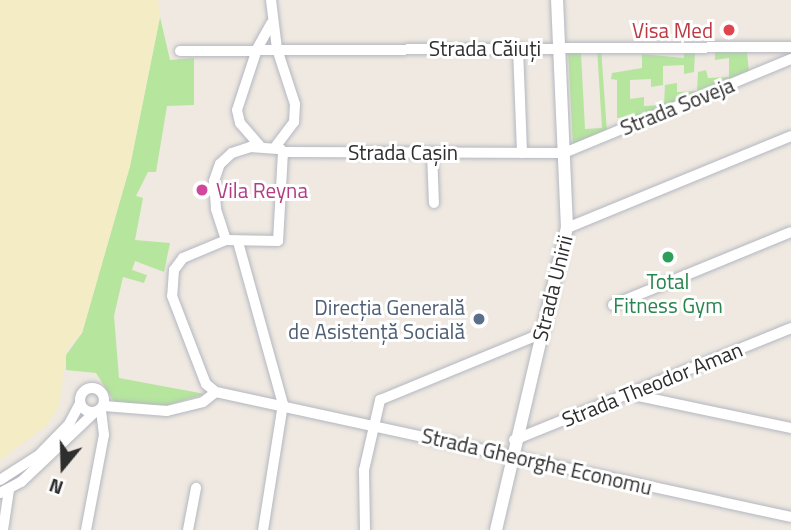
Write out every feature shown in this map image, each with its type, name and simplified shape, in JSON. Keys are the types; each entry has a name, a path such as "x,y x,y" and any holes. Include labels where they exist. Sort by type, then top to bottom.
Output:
{"street":[{"path":"80,403 85,410 167,411 202,402 216,392 206,384 190,344 172,296 172,280 183,258 226,240 278,241 279,149 294,122 295,104 271,24 271,0"},
{"name":"Strada Unirii","path":"496,530 514,440 567,228 557,0"},
{"path":"260,146 240,123 237,110 257,49 271,24"},
{"name":"Strada Căiuți","path":"180,51 791,47"},
{"path":"518,48 522,153"},
{"name":"Strada Soveja","path":"564,153 791,59"},
{"path":"567,228 791,136"},
{"name":"Strada Cașin","path":"226,240 216,209 214,181 220,163 232,153 260,146 279,149 564,153"},
{"path":"432,152 434,203"},
{"path":"613,305 791,232"},
{"path":"238,242 283,404 263,530"},
{"name":"Strada Theodor Aman","path":"514,440 791,328"},
{"path":"365,530 364,470 371,424 380,400 540,334"},
{"path":"0,480 39,455 69,424 84,391 91,388 103,393 100,409 104,435 86,530"},
{"name":"Strada Gheorghe Economu","path":"216,392 283,404 791,517"},
{"path":"629,394 791,428"},
{"path":"3,530 5,491 100,409"},
{"path":"188,530 196,488"}],"green space":[{"path":"160,17 170,60 194,58 194,105 167,106 156,172 148,172 136,196 143,198 135,240 170,243 164,272 135,261 132,270 147,275 144,283 123,277 114,316 119,378 205,394 168,405 131,405 115,403 96,373 66,370 66,355 82,333 130,166"},
{"path":"597,48 601,48 607,132 573,146 568,50 579,49 581,54 585,129 602,128"},
{"path":"715,51 747,52 749,73 629,123 628,117 617,118 617,80 611,79 612,73 642,68 642,54 684,58 684,52 695,52 694,72 684,74 684,65 663,66 663,85 651,87 651,79 630,80 630,99 644,97 644,106 664,105 665,85 677,83 677,92 697,91 698,72 706,70 708,78 729,77 729,58 715,60"}],"sand":[{"path":"0,0 158,0 160,17 130,166 82,333 67,349 59,406 46,426 0,460"}],"place":[{"name":"Visa Med","path":"729,30"},
{"name":"Vila Reyna","path":"202,190"},
{"name":"Total Fitness Gym","path":"668,257"},
{"name":"Direcția Generală de Asistență Socială","path":"479,319"}]}
